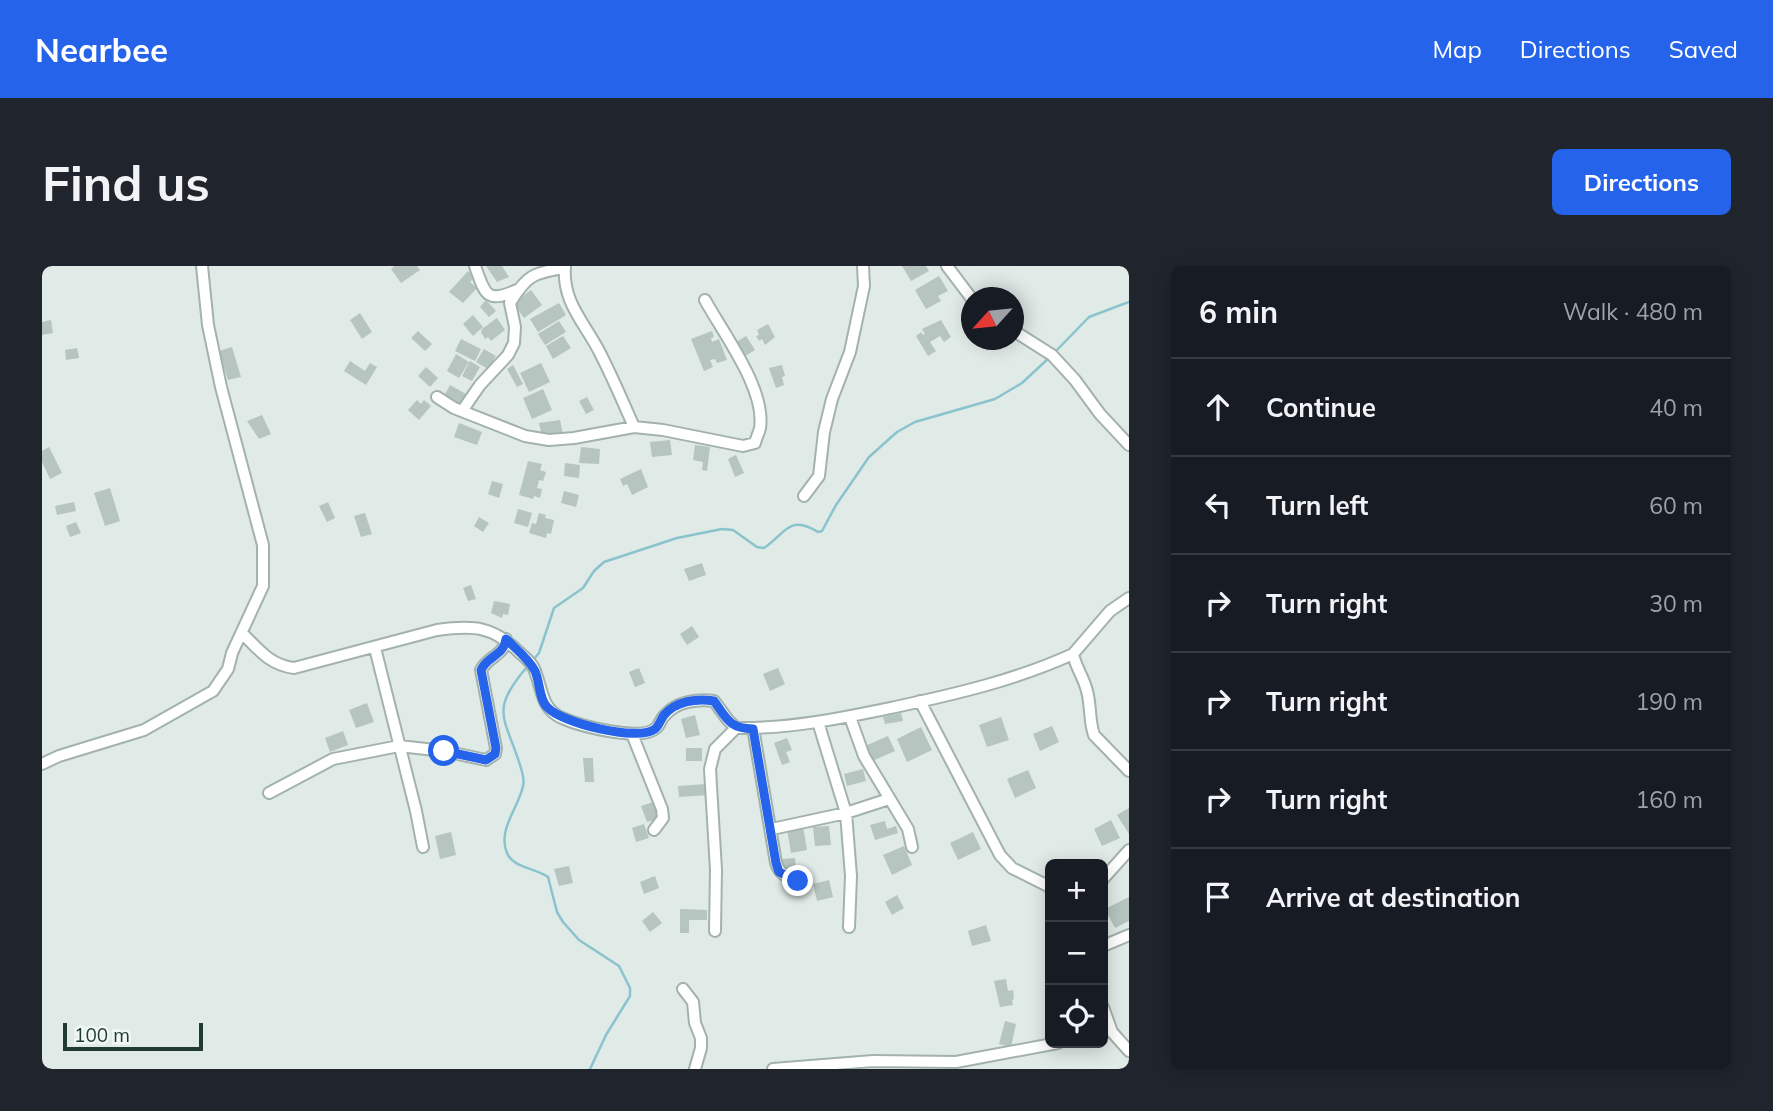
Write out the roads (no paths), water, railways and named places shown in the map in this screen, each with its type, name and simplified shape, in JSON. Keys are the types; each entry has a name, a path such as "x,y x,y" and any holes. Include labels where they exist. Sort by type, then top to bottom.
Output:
{"street":[{"path":"42,764 60,755 144,730 213,691 228,668 232,653 263,586 263,545 221,387 208,325 202,266"},
{"path":"475,266 486,293 491,297 499,298 517,290"},
{"path":"804,496 820,475 824,432 831,400 850,352 864,286 863,266"},
{"path":"947,266 962,287"},
{"path":"462,411 480,385 508,355 514,343 515,327 510,303 517,290 529,276 565,267 568,299 598,349 634,427"},
{"path":"438,397 462,411 525,436 549,440 634,427 743,446 754,443 760,428 760,412 752,383 705,300"},
{"path":"1024,338 1052,355 1129,445"},
{"path":"243,634 269,660 294,668 437,630 457,627 494,632 506,639 531,663 546,707 562,718 632,734 645,733 656,728 665,714 680,704 703,699 714,701 736,728 753,729 850,717 975,690 1025,674 1073,654 1110,611 1129,598"},
{"path":"269,793 333,759 399,746 444,751 486,760 495,754 496,748 481,670 484,664 502,651 506,639"},
{"path":"375,648 416,811 422,847"},
{"path":"1073,654 1087,688 1094,735 1129,771"},
{"path":"920,701 1000,855 1012,868 1045,884"},
{"path":"850,717 864,756 908,829 912,847"},
{"path":"818,722 846,813 851,876 849,927"},
{"path":"715,931 716,870 710,769 715,749 736,728"},
{"path":"753,729 779,872 798,881"},
{"path":"632,734 662,809 663,818 654,830"},
{"path":"772,829 846,813 890,799"},
{"path":"1108,873 1129,850"},
{"path":"1108,944 1129,935"},
{"path":"683,989 693,1002 695,1023 701,1038 695,1069"},
{"path":"1108,1034 1129,1051"},
{"path":"773,1069 855,1066 873,1061 956,1062 1045,1045"}],"waterway":[{"path":"1055,352 1089,317 1129,302"},
{"path":"534,659 539,653 554,608 583,588 594,571 604,562 677,538 722,529 733,530 757,547 764,548 794,525 822,531 836,505 869,457 897,432 915,422 995,399 1022,383 1051,356"},
{"path":"527,667 515,682 504,705 506,724 524,781 507,827 507,853 519,865 548,877 557,912 563,922 579,940 619,966 630,988 630,996 606,1035 590,1069"}]}
